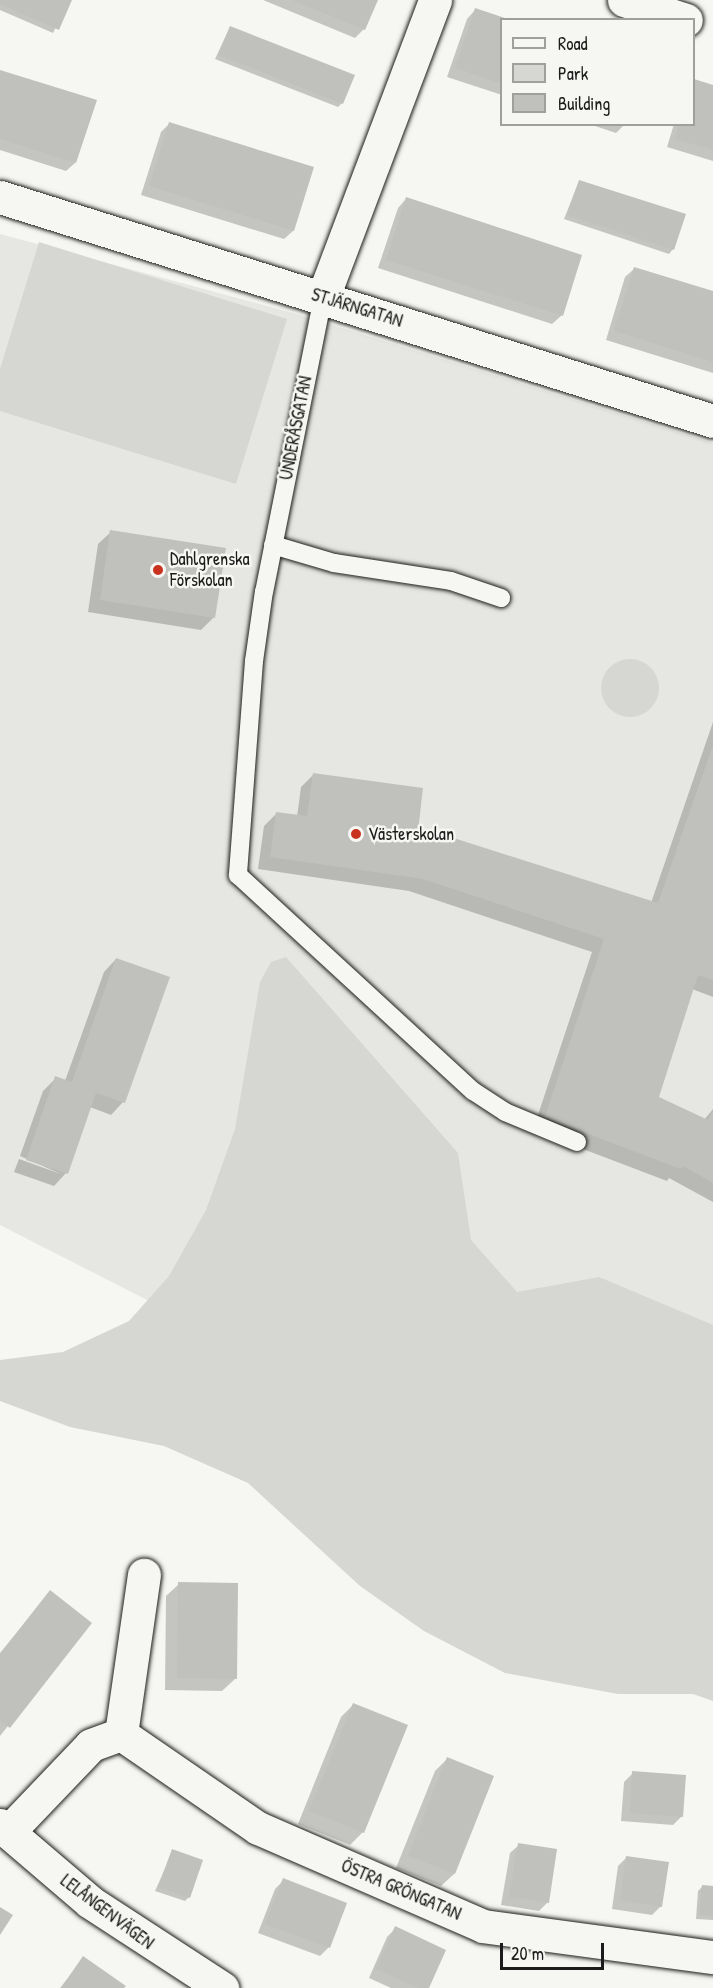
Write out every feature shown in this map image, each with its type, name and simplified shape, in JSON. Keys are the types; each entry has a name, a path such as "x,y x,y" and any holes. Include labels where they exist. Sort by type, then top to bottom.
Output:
{"street":[{"name":"UNDERÅSGATAN","path":"323,297 435,0"},
{"path":"624,0 680,18"},
{"path":"695,23 713,28"},
{"name":"STJÄRNGATAN","path":"0,196 713,421"},
{"path":"4,1829 91,1745 121,1734 144,1575"},
{"name":"ÖSTRA GRÖNGATAN","path":"121,1734 258,1828 483,1926 713,1957"},
{"name":"LELÅNGENVÄGEN","path":"4,1829 90,1902 222,1988"}],"lane":[{"name":"UNDERÅSGATAN","path":"323,297 273,545 254,661 238,875 473,1091 505,1112 577,1142"},
{"path":"273,545 334,563 451,581 501,598"}],"shaded area":[{"name":"Västerskolan","path":"0,234 300,315 713,443 713,1604 253,1354 0,1225"}],"green space":[{"path":"39,242 287,319 236,484 0,411 0,369"},
{"path":"624,659 636,659 651,667 659,682 659,694 651,709 636,717 624,717 609,709 601,694 601,682 609,667"},
{"path":"286,957 458,1153 471,1240 517,1292 599,1277 713,1325 713,1701 693,1694 618,1694 505,1673 424,1631 360,1586 248,1483 164,1446 70,1427 0,1401 0,1360 63,1352 129,1321 169,1276 206,1210 235,1129 260,982 271,962"}],"building":[{"path":"0,0 72,0 59,30 0,4"},
{"path":"292,0 378,0 365,30"},
{"path":"475,8 505,18 500,18 500,83 455,68"},
{"path":"230,26 355,75 343,104 218,55"},
{"path":"0,70 97,100 76,163 0,139"},
{"path":"695,79 713,85 713,150 675,139 678,126 695,126"},
{"path":"169,122 314,167 294,231 149,186"},
{"path":"579,180 686,214 674,250 567,215"},
{"path":"406,197 582,255 563,316 386,260"},
{"path":"634,267 713,291 713,362 614,331"},
{"path":"110,530 226,548 215,618 100,600"},
{"path":"713,745 713,980 698,975 659,1097 708,1120 713,1111 713,1183 683,1166 680,1169 545,1117 604,939 423,879 270,857 276,812 307,816 313,773 423,788 418,831 438,833 658,903"},
{"path":"116,958 170,977 125,1103 96,1093 68,1174 26,1160 55,1076 72,1082"},
{"path":"178,1582 238,1583 237,1679 177,1678"},
{"path":"50,1590 92,1623 10,1728 0,1721 0,1654"},
{"path":"353,1703 408,1725 364,1833 309,1811"},
{"path":"447,1757 494,1776 455,1874 408,1856"},
{"path":"632,1771 686,1775 683,1817 630,1813"},
{"path":"518,1843 557,1849 549,1903 509,1897"},
{"path":"172,1849 203,1860 190,1898 158,1887"},
{"path":"626,1856 669,1862 662,1907 620,1900"},
{"path":"283,1878 347,1903 330,1948 265,1924"},
{"path":"702,1885 713,1886 713,1916 699,1915"},
{"path":"0,1907 13,1915 0,1935"},
{"path":"395,1926 446,1950 429,1988 418,1988 376,1969"},
{"path":"83,1956 126,1986 124,1988 61,1988"}],"place":[{"name":"Dahlgrenska Förskolan","path":"158,570"},
{"name":"Västerskolan","path":"356,834"}]}
